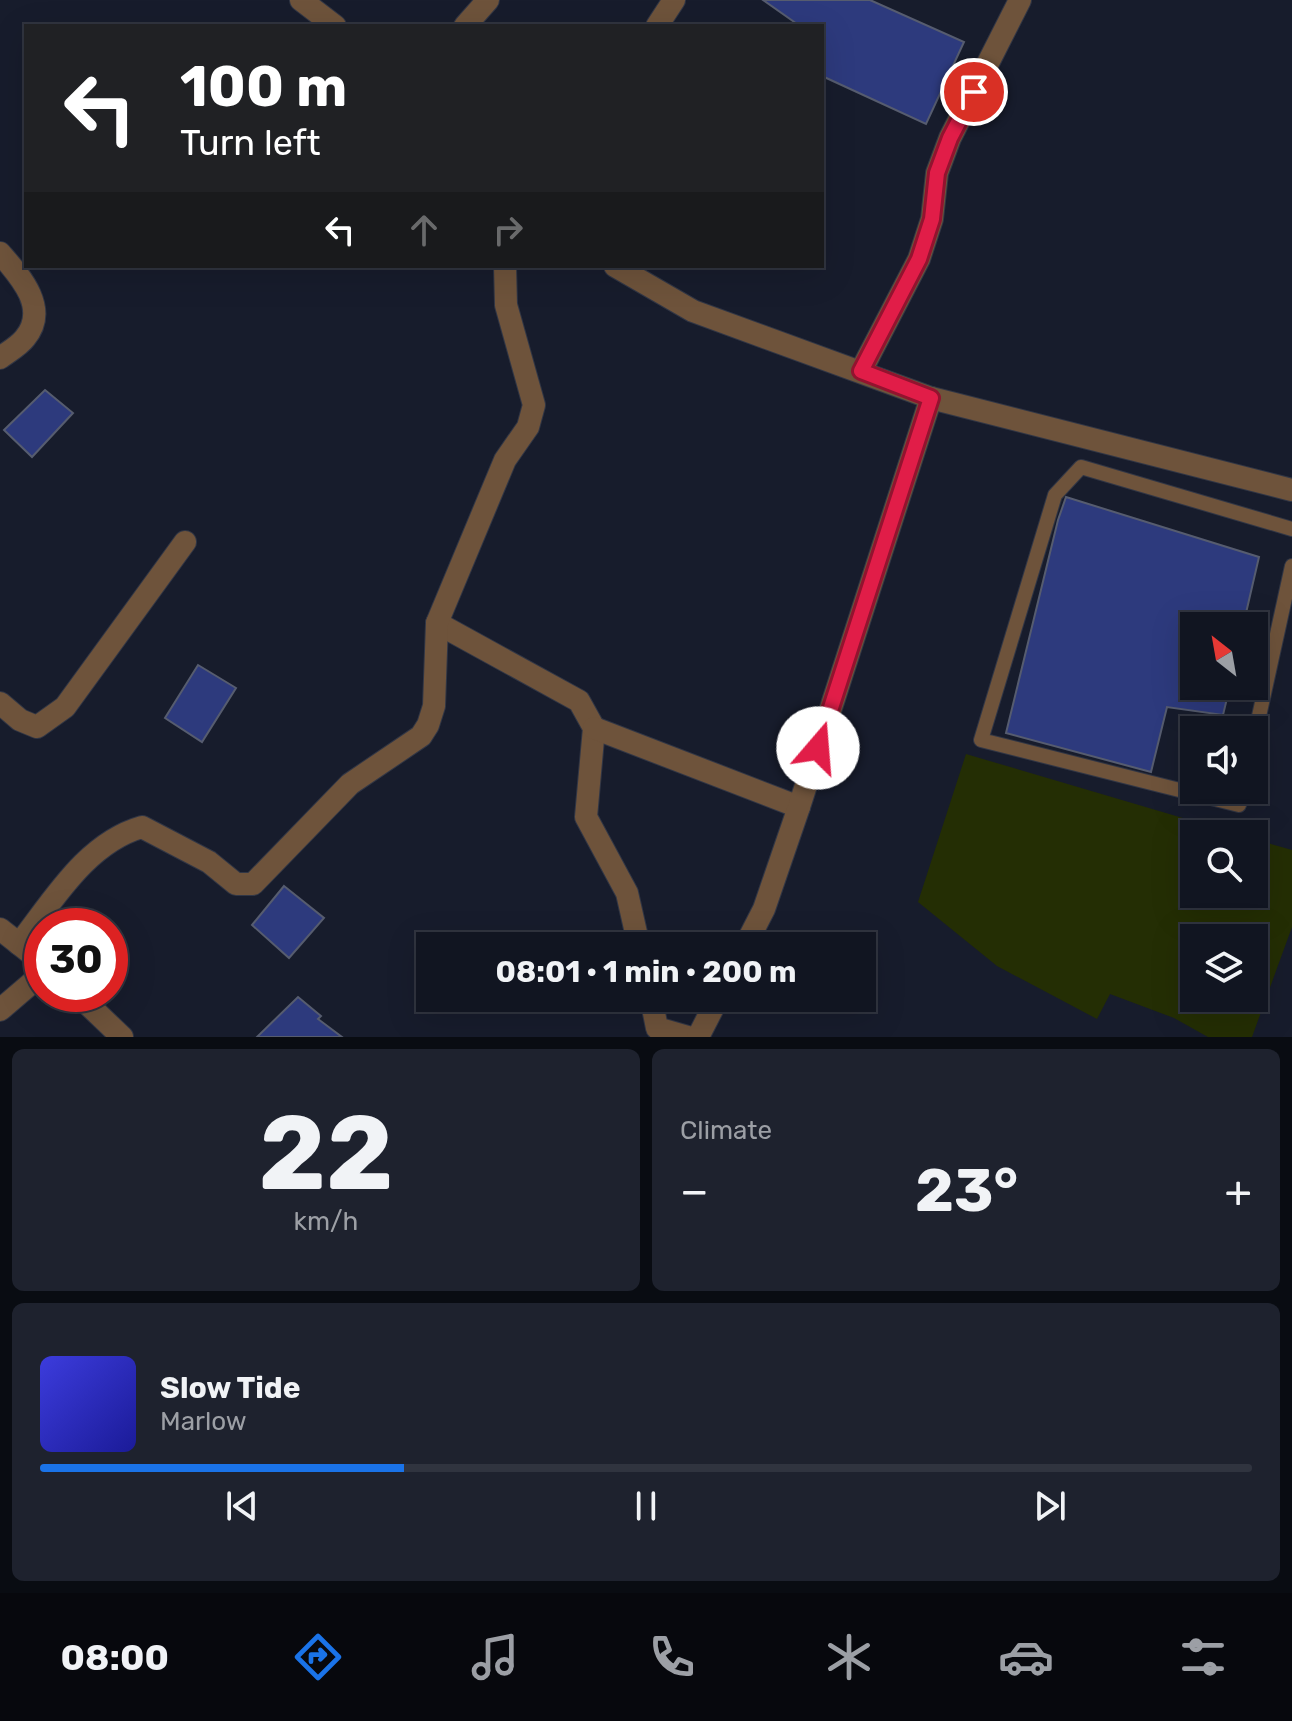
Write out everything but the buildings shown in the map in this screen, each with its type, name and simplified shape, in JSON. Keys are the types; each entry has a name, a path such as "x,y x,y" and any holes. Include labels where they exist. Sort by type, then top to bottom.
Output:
{"street":[{"path":"301,0 332,24"},
{"path":"467,24 488,0"},
{"path":"658,24 674,0"},
{"path":"861,371 919,259 932,219 937,173 950,138 1020,0"},
{"path":"0,253 29,287 34,313 27,336 0,358"},
{"path":"19,944 84,862 124,832 142,827 209,862 236,884 253,884 350,784 421,736 434,706 437,623 505,460 528,427 534,405 506,305 505,268"},
{"path":"618,268 693,311 931,398 1292,490"},
{"path":"752,932 764,909 799,807 931,398"},
{"path":"0,703 20,720 37,727 65,707 185,542"},
{"path":"437,623 579,701 594,728 586,817 627,893 636,932"},
{"path":"594,728 799,807"},
{"path":"0,929 24,948"},
{"path":"0,1010 24,989"},
{"path":"96,1012 122,1037"},
{"path":"654,1012 657,1028 677,1036"},
{"path":"698,1037 711,1012"}],"lane":[{"path":"1180,790 981,740 1055,495 1081,467 1292,529"},
{"path":"1259,716 1292,566"}],"green space":[{"path":"966,754 1190,820 1180,820 1180,908 1268,908 1268,843 1292,850 1292,927 1268,993 1268,924 1180,924 1180,1012 1261,1012 1252,1037 1208,1037 1174,1018 1110,994 1097,1019 997,966 918,902"}],"route":[{"path":"818,748 931,398 861,371 919,259 932,219 937,173 950,138 974,92"}]}
